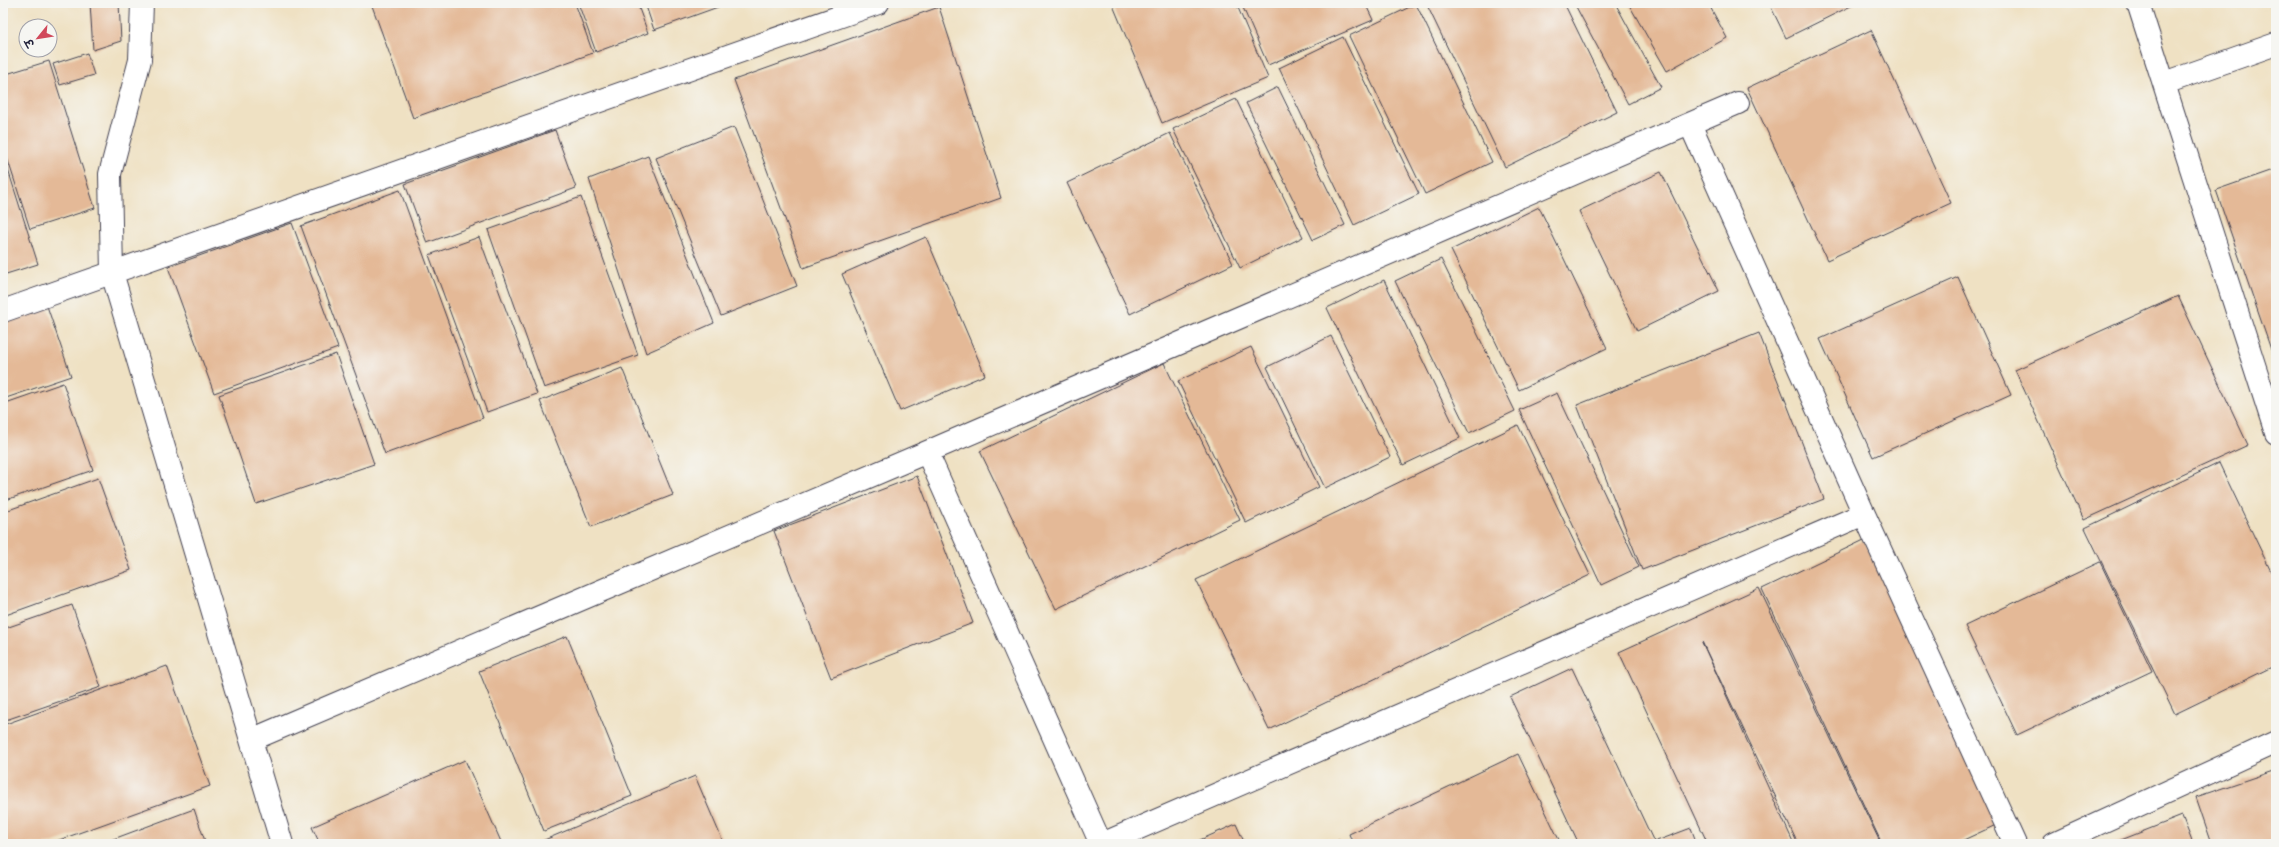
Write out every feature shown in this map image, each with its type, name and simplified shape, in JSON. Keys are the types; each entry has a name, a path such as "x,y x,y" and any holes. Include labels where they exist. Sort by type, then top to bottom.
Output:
{"street":[{"path":"142,3 140,60 110,174 112,273 282,844"},
{"path":"3,311 878,3"},
{"path":"2138,3 2165,83 2276,433"},
{"path":"2165,83 2276,44"},
{"path":"251,740 927,452 1738,102"},
{"path":"1690,124 1864,514 2015,844"},
{"path":"927,452 1101,844 1864,514"},
{"path":"2054,844 2276,742"}],"building":[{"path":"90,3 119,3 121,41 93,50"},
{"path":"371,3 575,3 593,53 413,118"},
{"path":"578,3 637,3 648,33 596,52"},
{"path":"645,3 729,3 654,30"},
{"path":"1112,3 1236,3 1268,78 1162,123"},
{"path":"1241,3 1365,3 1373,20 1268,65"},
{"path":"1426,3 1564,3 1617,112 1505,167"},
{"path":"1574,3 1615,3 1661,87 1628,104"},
{"path":"1628,3 1708,3 1727,38 1667,71"},
{"path":"1769,3 1857,3 1786,38"},
{"path":"1416,4 1492,162 1425,194 1349,36"},
{"path":"939,7 1001,198 803,268 734,80"},
{"path":"1871,30 1951,203 1827,260 1747,88"},
{"path":"1343,37 1419,194 1354,225 1279,68"},
{"path":"87,53 94,75 60,85 53,64"},
{"path":"49,61 95,208 30,229 3,145 3,75"},
{"path":"1278,87 1345,225 1313,240 1246,103"},
{"path":"1236,99 1303,237 1240,268 1173,129"},
{"path":"734,127 797,286 721,316 656,158"},
{"path":"555,130 576,188 427,243 405,184"},
{"path":"1170,133 1233,264 1130,314 1067,183"},
{"path":"3,154 38,264 3,275"},
{"path":"648,156 714,323 646,353 589,179"},
{"path":"2276,169 2276,364 2216,190"},
{"path":"1661,172 1719,291 1637,331 1579,211"},
{"path":"400,190 483,418 385,454 301,226"},
{"path":"581,197 638,355 544,388 488,230"},
{"path":"1539,207 1607,348 1519,390 1451,250"},
{"path":"292,223 338,348 214,393 168,267"},
{"path":"479,237 537,394 487,412 429,255"},
{"path":"926,237 985,375 900,411 842,274"},
{"path":"1441,259 1515,411 1469,433 1395,281"},
{"path":"1958,277 2011,395 1873,457 1820,339"},
{"path":"1384,280 1460,438 1403,465 1327,308"},
{"path":"2178,296 2248,445 2084,520 2015,370"},
{"path":"47,306 71,376 3,399 3,321"},
{"path":"1759,333 1824,499 1642,570 1577,405"},
{"path":"1331,336 1390,457 1325,488 1267,367"},
{"path":"1251,347 1319,487 1246,523 1178,381"},
{"path":"336,354 374,464 256,504 219,395"},
{"path":"1164,363 1240,520 1056,609 980,451"},
{"path":"622,368 673,495 591,527 540,401"},
{"path":"63,383 93,470 3,501 3,404"},
{"path":"1557,393 1639,567 1601,585 1519,410"},
{"path":"1518,425 1590,575 1269,730 1196,580"},
{"path":"2219,463 2276,582 2276,665 2175,714 2085,528"},
{"path":"917,476 973,623 831,678 774,531"},
{"path":"98,478 131,570 3,616 3,512"},
{"path":"1864,540 1998,824 1955,844 1882,844 1762,589"},
{"path":"2100,562 2152,671 2017,735 1965,626"},
{"path":"1759,588 1881,844 1798,844 1702,642 1794,844 1708,844 1619,652"},
{"path":"72,605 101,687 3,721 3,629"},
{"path":"567,636 632,796 544,831 479,671"},
{"path":"167,666 210,786 48,844 3,844 3,725"},
{"path":"1572,668 1654,842 1691,828 1697,844 1579,844 1510,697"},
{"path":"1518,754 1561,844 1353,844 1349,834"},
{"path":"465,760 502,844 320,844 312,827"},
{"path":"2276,770 2276,844 2212,844 2196,797"},
{"path":"695,776 724,844 535,844"},
{"path":"194,809 206,844 100,844"},
{"path":"2182,816 2193,844 2111,844"},
{"path":"1236,824 1245,844 1191,844"},
{"path":"1339,840 1341,844 1328,844"}]}
